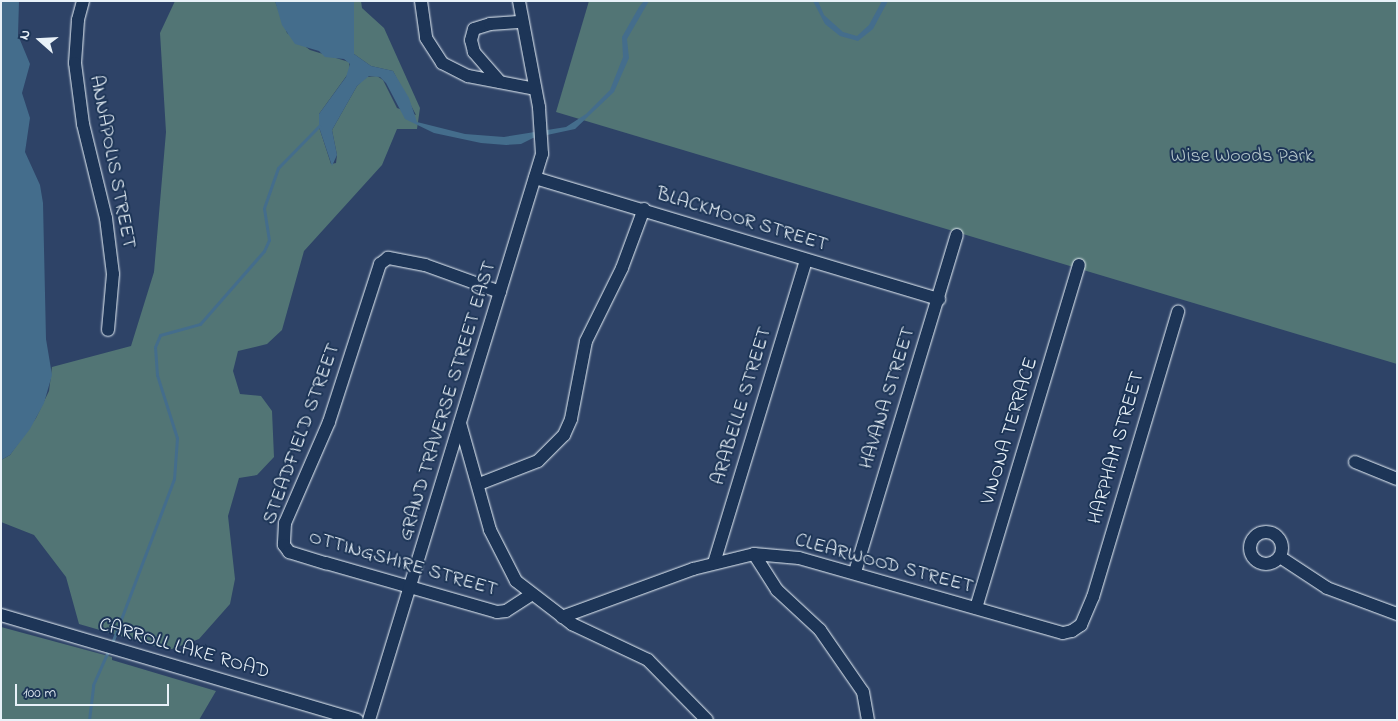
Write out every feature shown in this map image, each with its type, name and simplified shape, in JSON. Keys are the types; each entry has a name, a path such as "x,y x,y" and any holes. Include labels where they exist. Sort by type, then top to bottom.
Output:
{"street":[{"name":"ANNAPOLIS STREET","path":"83,1 76,38 76,80 82,124 106,218 113,274 108,330"},
{"path":"421,1 426,38 442,63 461,73 535,89 519,1"},
{"path":"500,82 474,52 471,40 474,29 490,24 522,22"},
{"name":"GRAND TRAVERSE STREET EAST","path":"368,720 411,586 535,178 541,144 535,89"},
{"name":"BLACKMOOR STREET","path":"535,178 939,298"},
{"path":"479,484 538,461 564,435 571,419 586,341 622,268 644,209"},
{"name":"HAVANA STREET","path":"855,572 957,235"},
{"name":"STEADFIELD STREET","path":"289,552 284,545 285,523 330,422 376,269 388,258 405,260 500,292"},
{"name":"ARABELLE STREET","path":"714,563 806,260"},
{"name":"VINONA TERRACE","path":"976,608 1079,265"},
{"name":"HARPHAM STREET","path":"1093,597 1178,310"},
{"path":"460,423 479,484 490,530 516,581 562,617 648,660 707,720"},
{"path":"1356,462 1397,480"},
{"name":"OTTINGSHIRE STREET","path":"289,552 497,612 506,612 532,594"},
{"path":"754,554 777,590 820,630 862,692 868,720"},
{"name":"CLEARWOOD STREET","path":"562,617 714,563 754,554 799,558 855,572 1063,633 1081,625 1093,597"},
{"path":"1280,557 1342,595 1397,614"},
{"name":"CARROLL LAKE ROAD","path":"1,615 357,720"}],"green space":[{"path":"175,1 275,1 287,33 310,50 349,62 350,71 319,114 319,127 331,164 336,163 337,155 332,130 357,86 366,77 377,76 383,80 397,108 416,115 393,71 371,66 354,54 354,1 361,1 362,8 384,28 420,108 417,129 397,129 382,165 304,251 282,330 267,344 238,351 233,371 240,394 261,396 272,411 274,457 257,475 239,478 228,516 235,579 230,604 199,639 169,650 79,624 66,577 34,535 1,522 1,460 10,455 36,418 49,391 52,367 131,346 154,272 166,132 160,33"},
{"name":"Wise Woods Park","path":"589,1 1397,1 1397,364 556,112"},
{"path":"1,627 112,657 112,660 216,691 199,720 1,720"}],"water":[{"path":"1,1 19,1 18,35 30,64 22,93 30,118 25,152 40,185 43,203 46,339 52,375 44,403 30,429 10,455 1,460"},
{"path":"275,1 354,1 354,54 371,66 393,71 409,98 417,122 465,134 504,137 566,127 586,114 610,90 623,57 622,37 639,7 644,1 649,1 627,39 629,58 614,92 575,129 533,138 521,144 506,145 481,143 434,133 405,119 386,83 380,77 369,76 357,86 332,130 337,155 332,166 319,127 319,114 346,77 350,64 344,59 325,57 319,51 295,44 282,25"},
{"path":"813,1 818,1 824,15 843,32 857,36 869,25 882,1 888,1 873,29 858,41 840,36 825,24"}],"waterway":[{"path":"112,643 174,479 177,438 157,375 155,347 160,335 200,324 264,251 269,240 264,208 278,168 319,126"},
{"path":"89,720 93,685 109,649"}]}
